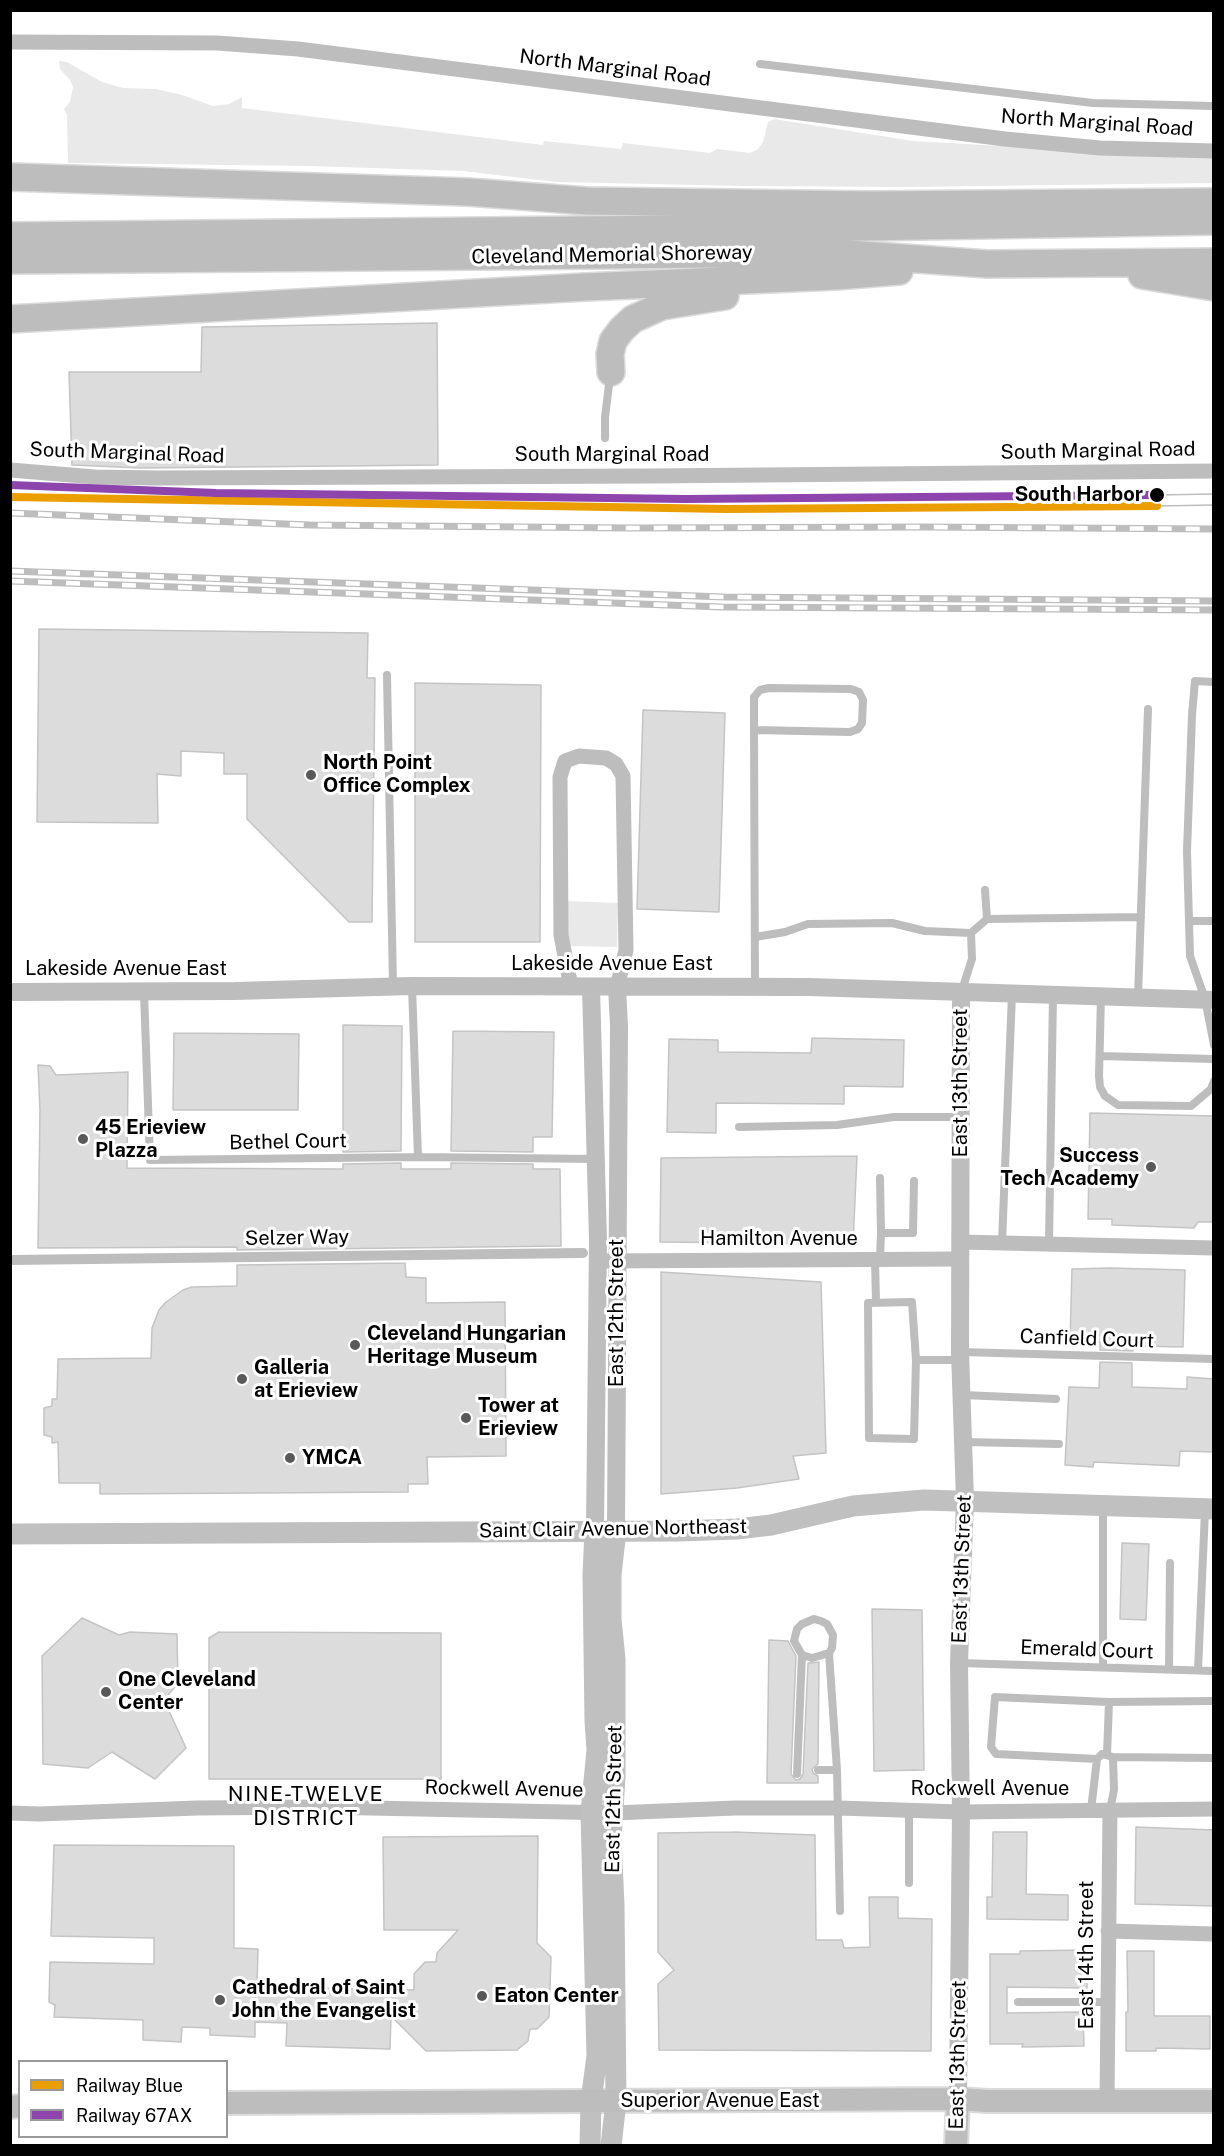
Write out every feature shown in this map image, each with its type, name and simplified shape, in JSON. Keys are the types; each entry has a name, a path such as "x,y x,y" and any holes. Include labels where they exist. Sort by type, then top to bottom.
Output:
{"highway":[{"path":"10,177 468,192 608,201 871,205 1214,202"},
{"name":"Cleveland Memorial Shoreway","path":"10,236 1214,221"},
{"name":"Cleveland Memorial Shoreway","path":"10,260 834,253 987,264 1214,262"},
{"path":"10,319 585,287 836,276 987,264"},
{"path":"1076,264 1214,287"},
{"path":"610,372 613,341 622,329 640,314 675,304 836,276"}],"main road":[{"name":"Saint Clair Avenue Northeast","path":"10,1534 737,1529 771,1525 853,1506 890,1502 965,1500 1209,1509"},
{"name":"East 12th Street","path":"590,2145 591,2101 597,2056 591,1812 597,1750 593,1575 606,1530"},
{"name":"East 12th Street","path":"606,1530 611,1575 615,1659 614,1813 611,1839 616,2101 611,2145"},
{"name":"Superior Avenue East","path":"228,2103 958,2099 1214,2101"},
{"name":"East 13th Street","path":"956,2145 958,2099"}],"street":[{"name":"North Marginal Road","path":"10,42 181,42 279,47 1005,139 1100,148 1214,151"},
{"name":"South Marginal Road","path":"10,470 95,477 1214,471"},
{"name":"East 12th Street","path":"571,987 561,935 560,777 565,761 579,756 606,758 616,764 622,776 626,950 617,987 619,1026 617,1261 606,1530"},
{"name":"Lakeside Avenue East","path":"10,992 412,986 809,987 1209,1000"},
{"name":"East 12th Street","path":"591,987 595,1159 591,1257 606,1530"},
{"name":"East 13th Street","path":"958,2099 961,1812 959,1663 965,1500 960,1356 961,993"},
{"name":"Hamilton Avenue","path":"591,1257 617,1261 878,1260 960,1251 1002,1243 1214,1248"},
{"name":"Selzer Way","path":"10,1260 591,1257"},
{"name":"Rockwell Avenue","path":"10,1813 321,1807 614,1813 735,1808 838,1808 961,1812 1214,1809"},
{"name":"East 14th Street","path":"1107,2101 1110,1810"},
{"path":"1108,1931 1214,1934"}],"lane":[{"path":"760,64 1093,104 1214,106"},
{"path":"605,438 610,372"},
{"path":"387,675 393,987"},
{"path":"1214,682 1195,681 1187,851 1190,956 1209,1000 1214,1045"},
{"path":"754,730 850,732 858,729 862,723 863,700 859,692 851,689 769,688 760,690 754,697 754,730 755,937 755,987"},
{"path":"1138,997 1148,709"},
{"path":"985,890 987,919"},
{"path":"755,937 785,932 808,924 892,923 924,931 971,933 987,919 1141,917"},
{"path":"1189,921 1214,921"},
{"path":"961,993 972,959 971,933"},
{"path":"412,986 418,1157"},
{"name":"Bethel Court","path":"144,991 150,1160 418,1157 595,1159"},
{"path":"1002,1243 1012,994"},
{"path":"1049,1244 1053,995"},
{"path":"1101,996 1100,1087 1105,1096 1118,1105 1191,1106 1211,1089 1214,1082"},
{"path":"1100,1056 1214,1059"},
{"path":"739,1127 837,1125 894,1117 961,1117"},
{"path":"876,1302 881,1233 880,1178"},
{"path":"881,1233 913,1233 914,1181"},
{"path":"912,1302 916,1360 915,1439 869,1438 868,1303 912,1302"},
{"name":"Canfield Court","path":"916,1360 960,1356 1214,1359"},
{"path":"961,1395 1056,1399"},
{"path":"963,1442 1059,1444"},
{"path":"1103,1505 1103,1667"},
{"path":"1198,1670 1209,1509"},
{"path":"1169,1669 1170,1563"},
{"path":"797,1774 802,1655 794,1641 797,1629 807,1621 814,1619 821,1621 831,1629 834,1642 829,1653 837,1770 840,1911"},
{"path":"802,1655 812,1658 829,1653"},
{"name":"Emerald Court","path":"959,1663 1214,1671"},
{"path":"1097,1759 996,1754 991,1746 995,1697 1109,1701 1214,1701"},
{"path":"1109,1701 1110,1756 1114,1791 1110,1810"},
{"path":"1091,1810 1097,1759 1102,1754 1214,1758"},
{"path":"818,1770 837,1770"},
{"path":"909,1810 909,1883"},
{"path":"1018,2002 1108,2002"}],"shaded area":[{"path":"59,61 67,62 102,82 123,88 156,89 213,106 229,104 242,97 242,108 543,145 544,141 621,149 623,143 710,153 717,149 750,153 758,149 763,142 768,122 774,119 913,141 1213,158 1213,183 907,187 744,186 556,182 463,171 309,166 68,163 67,115 64,109 70,102 73,87 60,69"},
{"path":"568,901 618,903 617,947 567,946"}],"building":[{"path":"437,323 438,465 141,468 72,465 69,372 201,372 202,327"},
{"name":"North Point Office Complex","path":"39,629 368,633 367,678 375,678 372,922 349,922 247,819 247,774 224,774 224,753 181,751 181,776 157,774 158,823 37,822"},
{"path":"415,683 541,685 540,942 415,942"},
{"path":"643,710 725,713 719,912 637,909"},
{"path":"343,1025 402,1026 401,1151 343,1152"},
{"path":"453,1031 554,1032 552,1137 533,1137 533,1152 451,1151"},
{"path":"174,1033 299,1034 298,1110 173,1110"},
{"path":"812,1038 904,1040 903,1087 844,1086 844,1104 716,1103 716,1133 667,1132 669,1039 718,1040 718,1052 811,1053"},
{"name":"45 Erieview Plazza","path":"38,1065 50,1066 56,1075 128,1072 127,1168 343,1169 343,1164 401,1163 401,1169 451,1169 451,1163 533,1164 533,1169 560,1169 561,1246 237,1250 237,1247 38,1248 40,1110"},
{"name":"Success Tech Academy","path":"1090,1113 1214,1116 1214,1222 1198,1222 1194,1228 1112,1225 1112,1219 1088,1219"},
{"path":"857,1156 853,1244 660,1242 661,1158"},
{"name":"Galleria at Erieview","path":"405,1263 406,1277 426,1278 426,1303 505,1302 506,1456 427,1457 428,1484 408,1484 408,1492 100,1494 100,1483 59,1483 58,1442 52,1443 52,1437 44,1435 44,1408 52,1406 52,1399 57,1399 58,1359 151,1358 152,1328 159,1310 166,1302 183,1290 192,1287 237,1286 237,1265"},
{"path":"1072,1269 1185,1270 1183,1347 1133,1346 1133,1351 1100,1350 1100,1342 1070,1341"},
{"path":"661,1272 821,1282 826,1453 793,1456 799,1479 737,1488 661,1494"},
{"path":"1100,1362 1132,1363 1132,1387 1187,1389 1187,1377 1214,1379 1214,1452 1180,1451 1179,1466 1094,1462 1093,1467 1065,1465 1069,1387 1099,1388"},
{"path":"1122,1543 1149,1544 1146,1620 1120,1619"},
{"path":"872,1609 922,1610 924,1770 874,1771"},
{"name":"One Cleveland Center","path":"82,1618 119,1635 130,1632 177,1634 178,1683 164,1700 186,1748 155,1779 112,1752 88,1768 43,1764 42,1656"},
{"path":"219,1632 441,1633 441,1779 209,1779 209,1638"},
{"path":"769,1640 788,1641 796,1656 791,1774 796,1780 800,1779 803,1774 808,1663 819,1662 818,1764 812,1769 813,1773 818,1776 818,1783 767,1783"},
{"path":"1136,1827 1214,1830 1214,1906 1135,1904"},
{"path":"733,1832 815,1835 816,1940 842,1940 844,1948 870,1947 869,1897 898,1897 898,1918 932,1919 931,2051 659,2050 658,1984 674,1970 658,1952 658,1833"},
{"path":"993,1832 1027,1832 1026,1894 1068,1895 1068,1920 987,1919 987,1897 992,1897"},
{"path":"538,1836 537,1943 551,1957 549,2017 537,2029 530,2029 528,2041 517,2050 426,2051 391,2016 390,2049 286,2046 287,2023 255,2022 255,2037 210,2035 210,2028 182,2027 181,2042 143,2040 143,2020 54,2017 55,2005 49,2002 50,1962 154,1964 154,1938 51,1936 54,1845 234,1846 234,1948 258,1949 257,1987 414,1990 414,1974 425,1962 436,1962 437,1953 458,1930 384,1930 383,1837"},
{"path":"1087,1950 1087,1988 1007,1987 1007,2013 1083,2012 1084,2046 1022,2047 1023,2044 990,2044 990,1954"},
{"path":"1127,1951 1154,1951 1154,2016 1210,2016 1210,2049 1156,2048 1156,2051 1126,2051"}],"tram line":[{"path":"1157,495 1214,494"},
{"path":"1157,506 1214,505"}],"railway":[{"path":"10,513 310,525 1214,529"},
{"path":"10,571 724,597 1214,601"},
{"path":"10,581 722,607 1214,610"}],"rail line":[{"name":"67AX","path":"10,485 216,493 686,499 1157,495"},
{"name":"Blue","path":"10,497 727,509 1157,506"}],"place":[{"name":"South Harbor","path":"1157,495"},
{"name":"North Point Office Complex","path":"311,775"},
{"name":"45 Erieview Plazza","path":"83,1139"},
{"name":"Success Tech Academy","path":"1151,1167"},
{"name":"Cleveland Hungarian Heritage Museum","path":"355,1345"},
{"name":"Galleria at Erieview","path":"242,1379"},
{"name":"Tower at Erieview","path":"466,1418"},
{"name":"YMCA","path":"290,1458"},
{"name":"One Cleveland Center","path":"106,1692"},
{"name":"Eaton Center","path":"482,1996"},
{"name":"Cathedral of Saint John the Evangelist","path":"220,2000"}],"district":[{"name":"NINE-TWELVE DISTRICT","path":"306,1807"}]}
